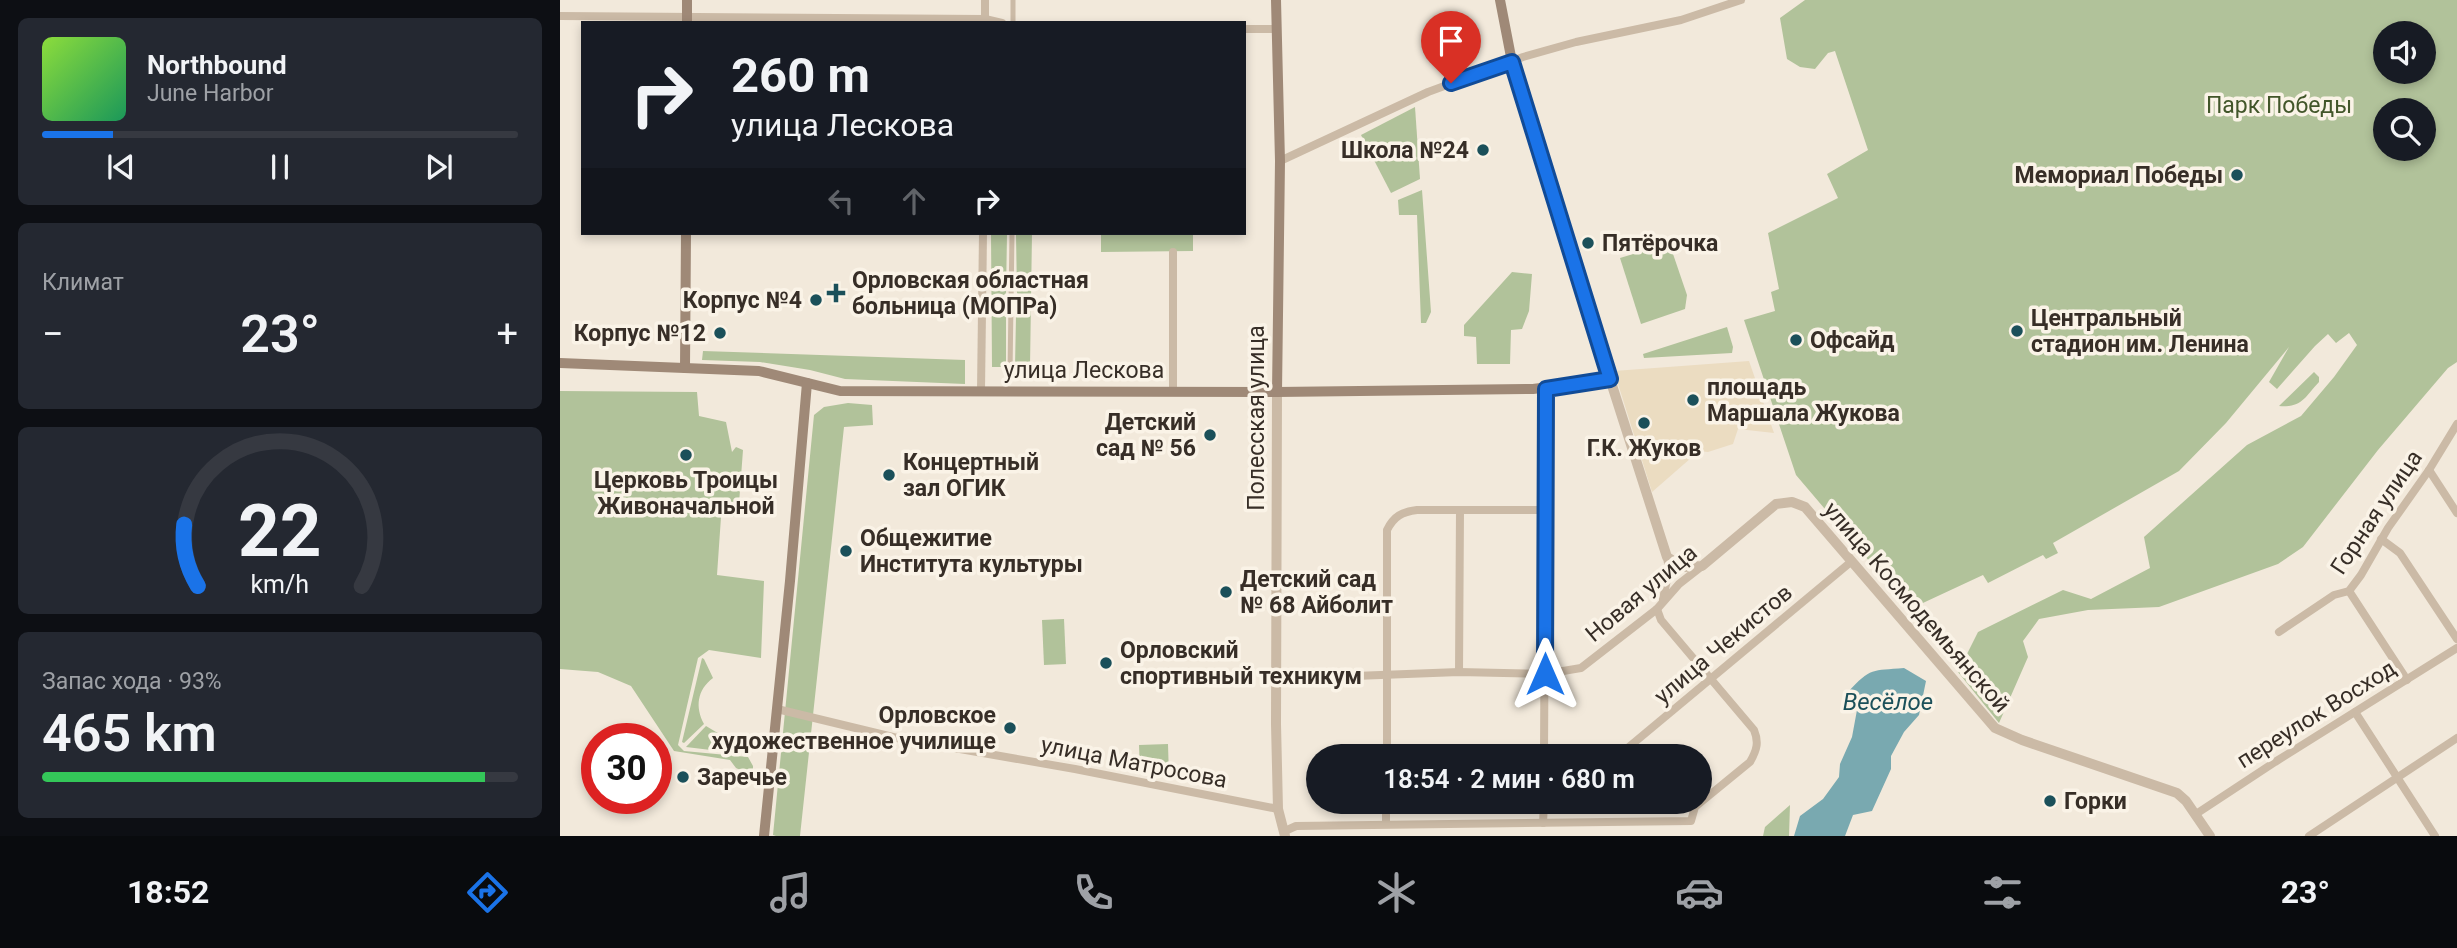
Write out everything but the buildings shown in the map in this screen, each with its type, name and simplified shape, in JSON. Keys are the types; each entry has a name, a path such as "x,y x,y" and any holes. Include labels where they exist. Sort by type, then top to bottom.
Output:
{"main road":[{"path":"687,0 687,19"},
{"name":"Полесская улица","path":"1276,0 1280,161 1277,392"},
{"path":"1500,0 1512,62 1610,379"},
{"path":"685,235 685,368"},
{"name":"улица Лескова","path":"560,363 759,372 840,391 1277,392 1546,389 1610,379"},
{"path":"764,836 807,383"}],"street":[{"path":"560,16 985,21 985,0"},
{"path":"1013,0 1013,21"},
{"path":"1280,161 1428,92 1512,62 1576,42 1681,20 1741,0"},
{"path":"1246,29 1276,29"},
{"path":"981,391 983,235"},
{"path":"1010,373 1012,235"},
{"path":"1173,252 1173,391"},
{"path":"1285,833 1297,826 1691,821 1695,807 1750,762 1757,745 1754,730 1661,620 1660,605 1669,570 1667,557 1610,379"},
{"path":"1544,744 1546,389"},
{"name":"Полесская улица","path":"1277,392 1278,809 1285,833"},
{"name":"Горная улица","path":"2279,632 2334,595 2349,591 2457,424"},
{"path":"2429,470 2457,513"},
{"name":"Новая улица","path":"1276,679 1459,672 1545,674 1581,668 1660,605 1776,504 1792,502 1805,507"},
{"name":"улица Космодемьянской","path":"1805,507 1994,728 2177,793 2196,814"},
{"path":"1459,672 1460,510"},
{"path":"1387,744 1387,530 1392,520 1408,512 1545,510"},
{"path":"2381,539 2400,553 2457,639"},
{"path":"1667,557 1683,567 1702,566"},
{"name":"улица Чекистов","path":"1633,744 1852,561"},
{"path":"2349,591 2407,680"},
{"name":"переулок Восход","path":"2196,814 2457,648"},
{"name":"улица Матросова","path":"777,709 897,738 1278,809"},
{"path":"2355,712 2435,836"},
{"path":"2309,836 2457,738"},
{"path":"1386,814 1386,824"},
{"path":"1543,814 1543,823"},
{"path":"2196,814 2210,836"}],"green space":[{"name":"Парк Победы","path":"1805,0 2457,0 2457,362 2448,368 2378,450 2303,547 2278,564 2159,607 2088,610 2039,619 2023,641 2028,657 1999,723 1958,672 1978,632 2063,590 2091,599 2150,568 2144,537 2247,445 2301,416 2357,345 2349,333 2336,343 2328,334 2277,389 2269,382 2289,347 2226,423 2179,471 2053,543 2058,553 2046,559 2043,555 1988,583 1983,575 1910,609 1796,475 1744,320 1775,311 1771,292 1779,289 1768,233 1838,198 1827,174 1868,150 1835,51 1828,53 1815,69 1800,67 1787,59 1780,18"},
{"path":"1415,107 1420,179 1391,193 1361,135"},
{"path":"1422,190 1431,312 1426,323 1421,323 1417,215 1399,215 1398,200"},
{"path":"991,235 1007,235 1006,293 1000,299 1000,310 1006,315 1006,367 992,367"},
{"path":"1016,235 1032,235 1030,367 1015,367 1016,316 1021,312 1021,298 1017,293"},
{"path":"1101,235 1193,235 1193,251 1101,252"},
{"path":"1663,245 1672,251 1687,295 1685,309 1641,324 1620,258"},
{"path":"1512,272 1532,274 1529,311 1522,329 1511,330 1510,364 1477,364 1476,337 1464,336 1464,325"},
{"path":"1727,327 1733,347 1732,353 1644,358 1643,354"},
{"path":"703,351 965,360 965,384 845,379 760,362 702,360"},
{"path":"2314,372 2319,377 2319,382 2306,397 2293,405 2279,406"},
{"path":"560,391 697,392 699,416 726,422 732,452 736,447 743,450 738,517 721,517 717,575 764,581 761,658 709,650 698,658 678,745 684,751 748,757 753,766 753,776 736,768 730,760 674,751 672,723 655,723 631,686 598,672 560,669"},
{"path":"848,403 872,405 873,425 844,427 800,836 776,836 773,835 814,415 824,407"},
{"path":"1064,619 1066,664 1044,665 1042,620"},
{"path":"702,658 713,678 699,699 699,711 704,724 684,743 682,742"},
{"path":"706,726 721,735 719,751 686,747"},
{"path":"1168,744 1169,777 1140,772 1139,745"},
{"path":"1790,805 1789,836 1763,836 1765,827"}],"shaded area":[{"name":"площадь Маршала Жукова","path":"1749,361 1774,433 1738,429 1733,444 1708,452 1699,451 1652,492 1614,371"}],"water":[{"name":"Весёлое","path":"1904,668 1926,681 1919,715 1904,732 1891,756 1891,769 1872,811 1853,815 1845,836 1794,836 1800,816 1823,799 1839,777 1840,764 1852,737 1857,710 1848,692 1867,674"}],"place":[{"name":"Школа №24","path":"1483,150"},
{"name":"Мемориал Победы","path":"2237,175"},
{"name":"Пятёрочка","path":"1588,243"},
{"name":"Орловская областная больница (МОПРа)","path":"836,293"},
{"name":"Корпус №4","path":"816,300"},
{"name":"Центральный стадион им. Ленина","path":"2017,331"},
{"name":"Корпус №12","path":"720,333"},
{"name":"Офсайд","path":"1796,340"},
{"name":"площадь Маршала Жукова","path":"1693,400"},
{"name":"Г.К. Жуков","path":"1644,423"},
{"name":"Детский сад № 56","path":"1210,435"},
{"name":"Церковь Троицы Живоначальной","path":"686,455"},
{"name":"Концертный зал ОГИК","path":"889,475"},
{"name":"Общежитие Института культуры","path":"846,551"},
{"name":"Детский сад № 68 Айболит","path":"1226,592"},
{"name":"Орловский спортивный техникум","path":"1106,663"},
{"name":"Орловское художественное училище","path":"1010,728"},
{"name":"Заречье","path":"683,777"},
{"name":"Горки","path":"2050,801"}],"route":[{"path":"1451,83 1512,62 1610,379 1546,389 1545,674"}]}
